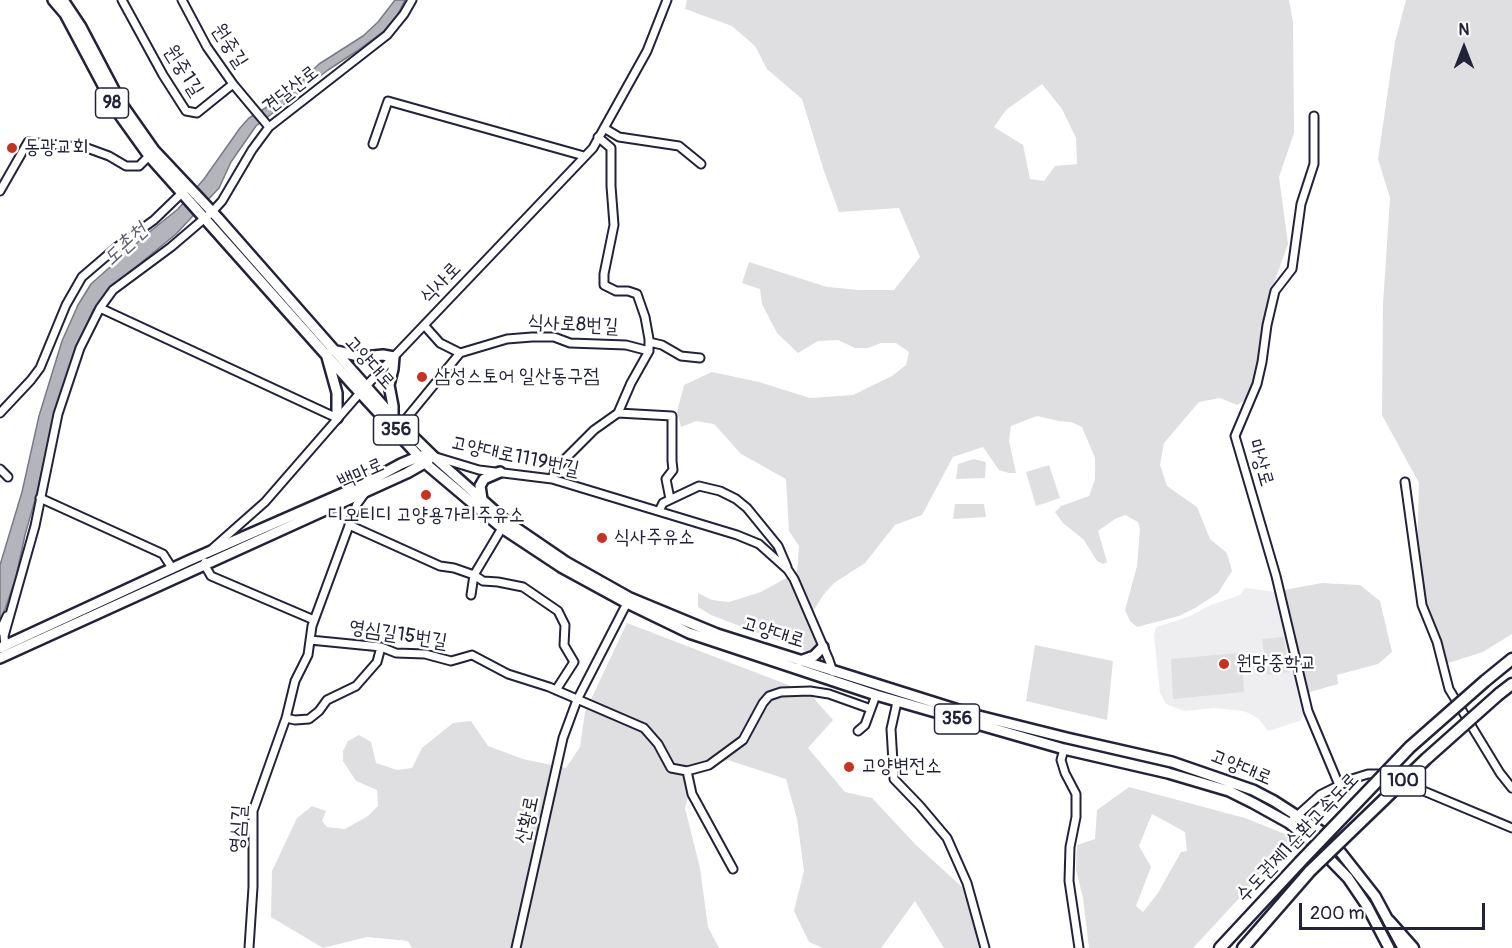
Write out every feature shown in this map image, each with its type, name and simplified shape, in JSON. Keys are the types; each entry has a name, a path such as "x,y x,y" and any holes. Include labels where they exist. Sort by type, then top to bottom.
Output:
{"highway":[{"name":"수도권제1순환고속도로","path":"1220,948 1410,747 1512,659"},
{"name":"수도권제1순환고속도로","path":"1243,948 1310,871 1426,759 1512,684"},
{"path":"1389,921 1413,948"}],"main road":[{"name":"98","path":"53,0 64,14 116,110 149,156 187,191"},
{"name":"356","path":"63,0 81,27 121,103 154,150 206,213"},
{"name":"고양대로","path":"206,213 363,389 422,460 502,528 561,567 689,633 834,682 1064,749 1168,773 1229,791 1288,823 1315,844 1348,878 1367,906 1389,948"},
{"path":"337,418 337,393 330,352 363,357 383,355 393,357 389,385 393,417"},
{"name":"고양대로","path":"363,389 506,521 566,562 630,598 717,634 971,714 1172,762 1253,790 1322,832 1375,896 1403,948"},
{"name":"백마로","path":"2,647 172,568 433,456"},
{"name":"백마로","path":"0,658 366,491 422,460"},
{"path":"482,499 480,486 484,479 500,472"},
{"path":"800,661 814,656 823,647"}],"street":[{"name":"원중1길","path":"122,0 163,75 186,111 197,113 233,84"},
{"name":"원중길","path":"182,0 207,46 233,84 267,125"},
{"name":"견달산로","path":"14,606 58,414 80,348 100,308 113,290 125,279 222,201 267,125 387,36 412,0"},
{"name":"식사로","path":"204,564 209,552 265,502 363,389 593,148 647,51 668,0"},
{"path":"373,144 388,101 584,156"},
{"name":"마상로","path":"1314,116 1314,164 1300,204 1292,269 1275,291 1257,384 1235,436 1276,576 1308,711 1340,786"},
{"path":"604,128 619,137 679,146 700,164"},
{"path":"552,479 556,468 587,437 618,414 631,383 649,351 645,317 637,294 616,291 604,285 604,274 614,225 611,148 598,137"},
{"path":"0,191 28,142 87,148 109,156 126,166 139,166 149,156"},
{"path":"0,413 32,380 40,368 66,305 82,277 187,191"},
{"path":"100,308 337,418"},
{"path":"401,425 460,353 440,343 424,325"},
{"name":"식사로8번길","path":"460,353 507,339 532,337 554,337 570,343 626,345 649,351"},
{"path":"649,342 662,345 681,356 700,358"},
{"path":"618,414 672,416 673,470 666,478 670,499"},
{"name":"고양대로1119번길","path":"433,456 479,470 552,479 736,535 759,544 788,570"},
{"path":"0,469 8,477"},
{"path":"1406,482 1422,605 1437,642 1449,689 1512,788"},
{"name":"고양대로1119번길","path":"659,512 663,503 699,486 720,491 747,508 778,546 823,647 834,682"},
{"name":"영심길","path":"249,948 253,887 253,810 286,718 295,681 308,655 314,620 357,504 366,491"},
{"path":"40,498 164,554 172,568"},
{"path":"349,525 440,566 454,568 483,581 523,587 558,611 565,625 564,645 574,662 556,690"},
{"path":"471,595 474,575 502,528"},
{"path":"204,564 211,576 314,620"},
{"name":"산황로","path":"516,948 563,738 577,700 627,603"},
{"path":"0,631 14,606"},
{"path":"2,647 14,606"},
{"name":"영심길15번길","path":"310,640 381,647 396,653 425,654 451,661 472,655 508,674 556,690 577,700"},
{"path":"286,718 309,719 327,700 356,686 377,662 381,647"},
{"path":"577,700 644,728 658,744 671,768 687,771 709,765 743,740 769,696 810,691 830,694 871,709"},
{"path":"858,731 865,725 876,695"},
{"path":"897,702 891,729 894,779 947,838 967,883 985,948"},
{"path":"1064,749 1061,760 1076,794 1076,817 1070,847 1069,881 1079,948"},
{"path":"687,771 692,794 733,869"},
{"path":"1288,823 1320,795 1368,774 1383,774 1512,828"}],"shaded area":[{"path":"395,0 405,0 397,16 384,31 328,70 256,126 231,162 219,188 176,234 114,285 93,310 77,347 54,413 16,577 0,624 0,565 22,492 39,416 62,341 78,305 91,284 178,209 204,179 249,118 290,93 319,64 363,36 378,22"},
{"path":"687,0 1289,0 1293,22 1294,133 1279,177 1288,244 1274,283 1257,370 1249,398 1237,405 1220,398 1199,402 1164,443 1160,465 1167,486 1197,507 1210,539 1227,553 1232,571 1218,593 1179,616 1137,627 1130,621 1125,610 1137,566 1140,529 1138,522 1125,515 1098,531 1107,562 1103,564 1097,561 1084,540 1063,523 1055,512 1061,506 1089,496 1095,479 1095,458 1082,427 1071,422 1037,416 1011,426 1009,441 1016,473 999,470 983,447 953,457 922,515 895,525 865,563 834,583 824,594 810,616 818,642 808,652 711,615 698,607 698,593 712,600 729,602 761,592 797,572 799,546 789,531 786,479 741,454 714,424 696,421 681,427 677,412 684,385 712,372 759,382 810,398 853,395 892,376 906,365 909,352 896,343 881,343 868,348 855,348 838,340 818,341 798,353 777,333 762,304 760,289 742,283 749,262 827,287 894,290 920,257 899,208 839,212 802,99 767,69 755,46 732,26 685,9","holes":["1042,84 1062,109 1076,138 1077,164 1055,166 1044,181 1030,179 1023,145 994,127 1006,110"]},
{"path":"1406,0 1512,0 1512,634 1483,652 1445,664 1436,649 1417,557 1419,483 1382,415 1383,304 1390,198 1378,159 1395,42"},
{"path":"974,459 986,462 985,478 956,479 958,464"},
{"path":"1049,465 1060,498 1036,506 1026,472"},
{"path":"955,504 984,504 986,517 953,519"},
{"path":"1322,583 1360,585 1380,601 1392,652 1378,664 1337,675 1338,684 1306,693 1284,590"},
{"name":"원당중학교","path":"1245,588 1277,592 1303,717 1300,721 1268,731 1258,718 1244,711 1215,708 1184,711 1166,704 1160,693 1154,636 1156,627 1188,617 1211,605 1240,595"},
{"path":"627,623 809,693 833,720 808,748 845,792 872,798 916,845 962,887 981,948 944,948 915,901 881,948 823,948 809,942 794,911 804,871 797,819 786,779 728,760 695,772 685,808 700,868 708,927 719,948 412,948 408,941 367,937 323,948 271,917 272,871 297,818 312,806 326,811 322,821 327,827 345,829 368,816 378,806 377,790 356,781 343,761 343,751 348,741 359,735 371,742 376,763 397,770 412,768 422,748 453,723 471,721 488,746 523,759 566,768 580,747 585,712"},
{"path":"1284,637 1289,672 1267,675 1262,639"},
{"path":"1035,645 1113,661 1107,720 1026,701"},
{"path":"1239,653 1242,658 1244,692 1173,699 1171,659"},
{"path":"1129,787 1245,818 1295,838 1193,948 1089,948 1083,898 1076,870 1077,845 1095,839 1097,810","holes":["1152,814 1185,832 1187,851 1181,852 1158,893 1143,912 1136,906 1151,867 1139,846"]}],"place":[{"name":"동광교회","path":"12,148"},
{"name":"삼성스토어 일산동구점","path":"422,377"},
{"name":"디오티디 고양용가리주유소","path":"426,495"},
{"name":"식사주유소","path":"602,538"},
{"name":"원당중학교","path":"1224,664"},
{"name":"고양변전소","path":"849,767"}],"water label":[{"name":"도촌천","path":"126,245"}]}
